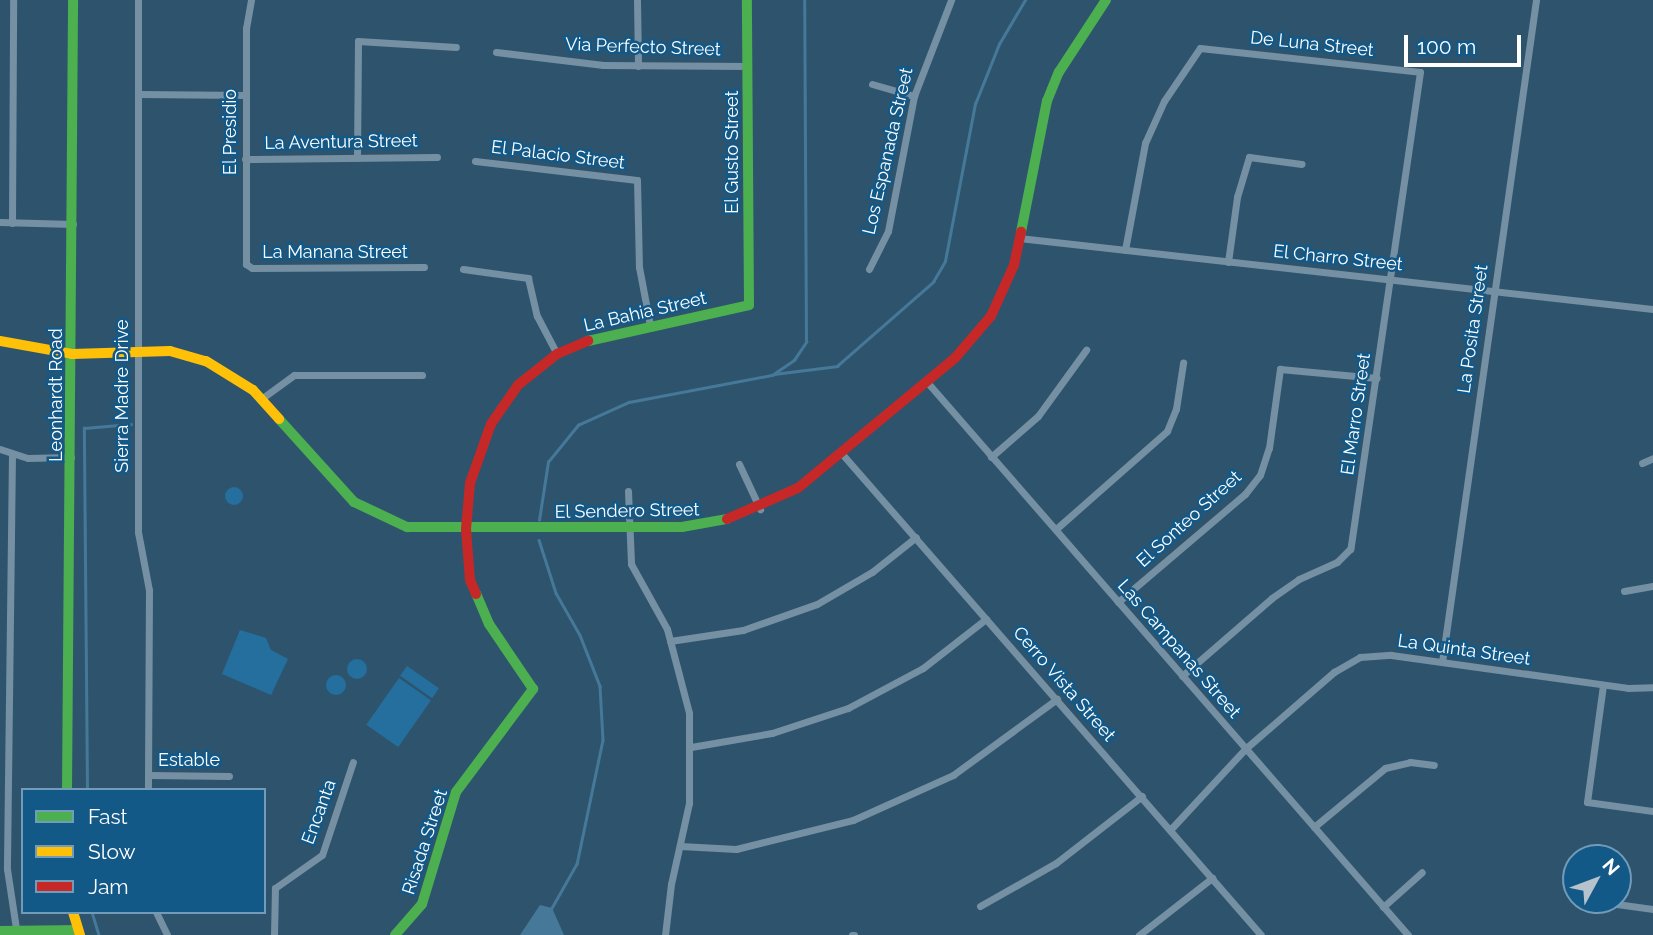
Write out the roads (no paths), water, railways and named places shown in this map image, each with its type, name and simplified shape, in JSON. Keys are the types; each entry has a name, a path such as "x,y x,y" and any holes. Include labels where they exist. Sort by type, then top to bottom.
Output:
{"street":[{"path":"12,223 13,0"},
{"name":"Leonhardt Road","path":"67,788 73,0"},
{"name":"Sierra Madre Drive","path":"138,0 138,532 149,590 148,788"},
{"name":"El Presidio","path":"246,264 246,28 251,0"},
{"path":"637,0 638,66"},
{"name":"El Gusto Street","path":"747,0 748,305"},
{"name":"Los Espanada Street","path":"869,269 888,231 914,96 951,0"},
{"name":"El Sendero Street","path":"0,341 72,354 170,351 206,361 239,379 261,399 335,484 364,509 407,527 466,529 708,526 760,509 843,455 972,341 991,316 1008,282 1047,101 1059,72 1106,0"},
{"name":"La Posita Street","path":"1442,662 1536,0"},
{"path":"357,158 358,41 456,47"},
{"name":"De Luna Street","path":"1125,250 1145,143 1164,101 1200,48 1420,72"},
{"name":"Via Perfecto Street","path":"496,52 638,66 747,66"},
{"name":"El Marro Street","path":"1182,676 1278,593 1337,562 1350,549 1420,72"},
{"path":"872,84 914,96"},
{"path":"139,94 246,95"},
{"name":"La Aventura Street","path":"245,159 437,157"},
{"path":"1228,261 1237,197 1249,157 1302,164"},
{"name":"El Palacio Street","path":"475,161 637,180 639,267 650,325"},
{"path":"0,222 73,224"},
{"name":"El Charro Street","path":"1019,238 1653,309"},
{"name":"La Manana Street","path":"246,264 252,268 424,267"},
{"path":"463,269 528,278 537,316 557,354"},
{"name":"La Bahia Street","path":"533,689 475,595 466,529 470,483 491,424 518,385 557,354 605,334 748,305"},
{"path":"992,457 1038,416 1086,350"},
{"path":"1056,529 1167,431 1176,409 1183,363"},
{"name":"El Sonteo Street","path":"1118,602 1245,494 1260,475 1269,448 1280,369 1377,378"},
{"path":"261,399 287,378 302,374 422,374"},
{"name":"Las Campanas Street","path":"927,382 1408,935"},
{"path":"0,449 12,454 71,457"},
{"path":"12,454 10,638 4,733 4,834 9,897 17,933"},
{"name":"Cerro Vista Street","path":"843,455 1261,935"},
{"path":"1642,463 1653,458"},
{"path":"739,464 760,509"},
{"path":"628,491 631,564 670,641 688,703 691,747 689,803 665,935"},
{"path":"670,641 743,630 817,604 872,572 916,537"},
{"path":"0,548 11,548"},
{"path":"1624,591 1653,586"},
{"path":"691,747 772,733 848,708 923,668 986,619"},
{"path":"0,638 10,638"},
{"name":"La Quinta Street","path":"1170,830 1245,749 1353,660 1391,655 1603,685 1653,687"},
{"path":"1603,685 1587,802 1653,811"},
{"name":"Risada Street","path":"395,935 422,904 456,793 533,689"},
{"path":"680,846 736,849 853,820 953,775 1057,699"},
{"name":"Encanta","path":"274,935 275,888 322,855 353,762"},
{"path":"1314,827 1385,768 1410,762 1434,765"},
{"name":"Estable","path":"149,775 229,776"},
{"path":"981,906 1056,863 1142,796"},
{"path":"1383,907 1422,872"},
{"path":"1139,935 1212,878"},
{"path":"1632,906 1653,909"},
{"path":"0,931 79,933 74,914"},
{"path":"157,914 167,935"}],"waterway":[{"path":"539,520 548,462 578,425 629,402 772,375 794,360 806,342 804,0"},
{"path":"774,374 837,366 933,282 945,261 975,104 999,44 1025,0"},
{"path":"87,788 84,428 131,424"},
{"path":"539,540 556,593 580,635 600,686 603,740 577,864 551,910"},
{"path":"93,914 99,935"}]}
